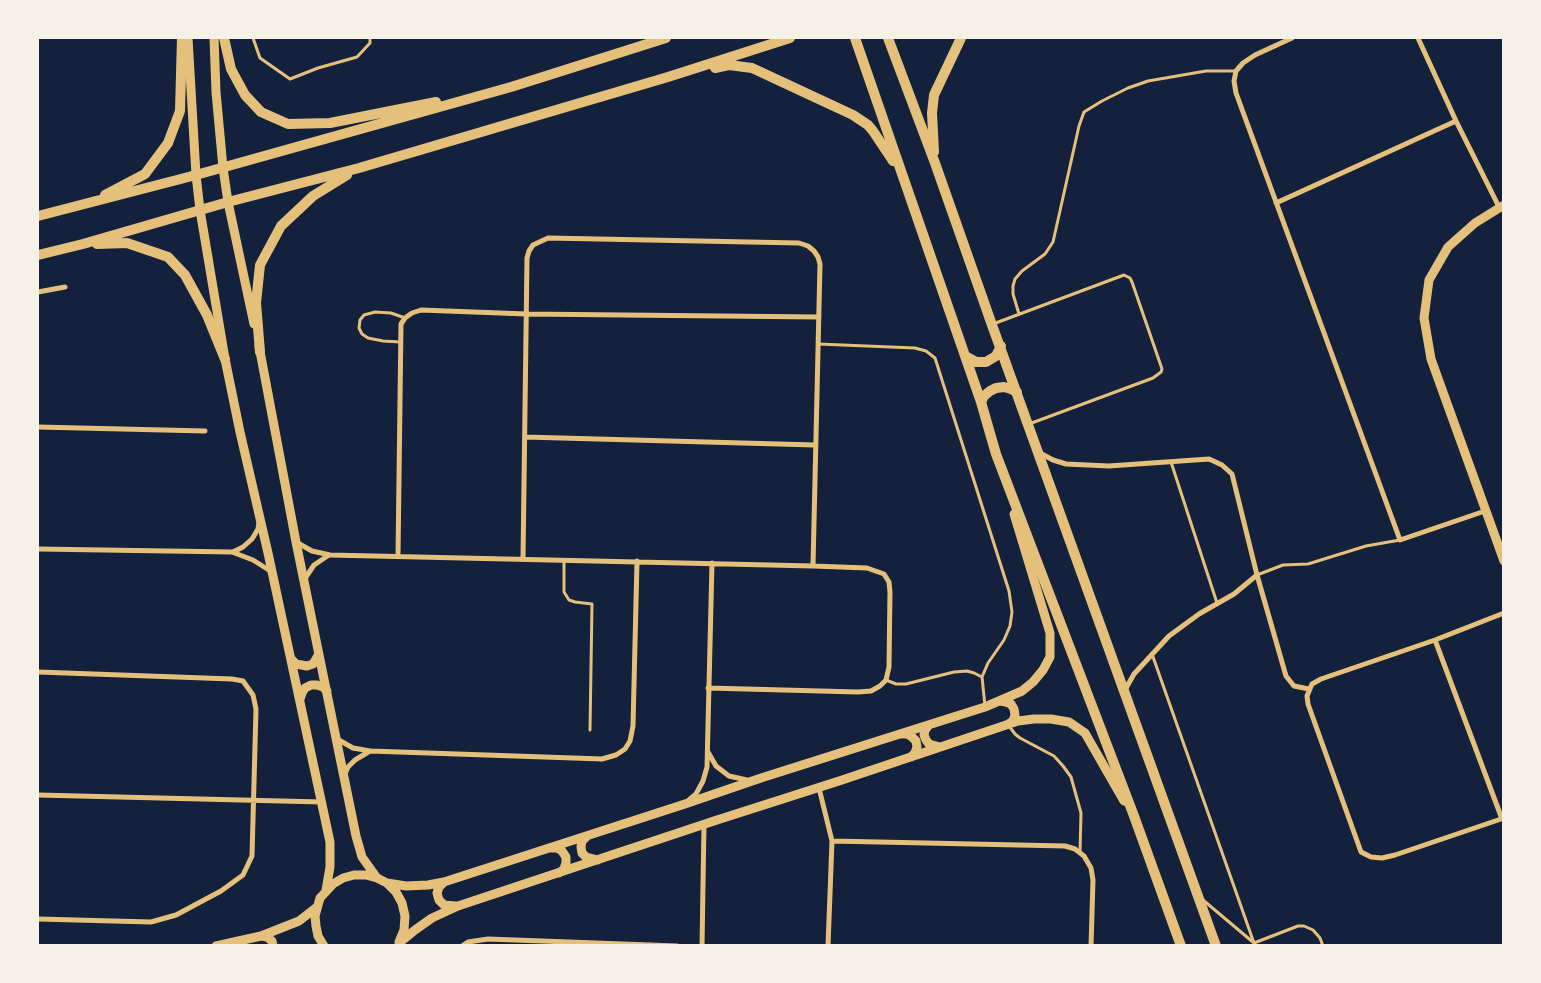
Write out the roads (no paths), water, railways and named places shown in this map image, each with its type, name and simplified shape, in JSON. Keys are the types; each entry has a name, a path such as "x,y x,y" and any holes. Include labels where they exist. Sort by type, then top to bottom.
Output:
{"main road":[{"path":"88,204 145,174 168,143 180,111 182,38"},
{"path":"224,38 231,69 245,95 261,112 288,124 330,123 510,87"},
{"path":"38,216 224,168 510,87 666,38"},
{"path":"38,255 359,168 668,78 790,38"},
{"path":"855,38 981,402 996,454 1134,816 1181,946"},
{"path":"888,38 935,163 1216,946"},
{"path":"935,163 932,112 934,95 961,38"},
{"path":"668,78 729,65 758,70 861,120 873,131 902,174"},
{"path":"260,352 256,303 260,265 280,226 313,196 359,168"},
{"path":"83,244 127,243 168,257 185,275 207,315 225,359"},
{"path":"965,356 976,362 986,362 996,356 1001,346"},
{"path":"981,402 984,396 996,388 1010,388 1017,392"}],"street":[{"path":"188,38 196,175 200,210 225,359 273,572 330,842 330,867 326,890 317,907 315,916 318,936 324,946"},
{"path":"214,38 216,92 228,202 260,352 296,542 356,836 362,857 377,878"},
{"path":"1292,38 1243,62 1236,70 1234,81 1236,93 1400,540 1486,511"},
{"path":"1418,38 1456,121 1501,206 1475,223 1448,247 1428,280 1424,318 1431,359 1504,561"},
{"path":"1276,203 1456,121"},
{"path":"523,559 527,258 533,245 548,238 799,243 814,251 820,264 812,566"},
{"path":"38,292 65,287"},
{"path":"398,556 401,324 412,313 421,310 526,314 819,317"},
{"path":"38,426 205,431"},
{"path":"525,437 816,446"},
{"path":"1039,452 1052,460 1066,464 1109,466 1209,459 1222,465 1232,474 1257,575 1286,676 1294,686 1309,690"},
{"path":"387,884 421,886 444,882 1000,702 1022,691 1043,670 1050,657 1050,633 996,454"},
{"path":"232,552 243,547 252,539 258,529 260,518"},
{"path":"296,542 312,551 330,555 867,568 884,574 889,582 889,667 886,680 880,686 870,691 858,692 708,688"},
{"path":"38,549 232,552 254,560 273,572"},
{"path":"304,581 314,565 330,555"},
{"path":"336,739 352,748 370,751 602,759 616,756 625,749 630,741 633,726 637,562"},
{"path":"685,804 696,794 703,781 707,767 712,563"},
{"path":"1124,691 1134,674 1170,636 1199,614 1234,594 1257,575"},
{"path":"1435,640 1503,818 1395,855 1382,858 1371,857 1361,852 1308,704 1307,696 1312,684 1321,679 1504,614"},
{"path":"292,660 296,664 307,666 313,664 319,654"},
{"path":"38,672 232,679 243,681 253,695 256,709 252,856 243,875 220,891 176,915 151,922 38,919"},
{"path":"300,699 305,688 310,685 317,685 327,691"},
{"path":"1000,702 1011,704 1014,710 1015,715 1008,724"},
{"path":"398,944 432,918 458,906 1018,721 1051,719 1069,722 1085,733 1134,816"},
{"path":"929,725 925,730 926,740 929,744 940,747"},
{"path":"901,734 907,734 916,741 917,747 911,757"},
{"path":"344,776 355,760 370,751"},
{"path":"708,752 716,766 729,776 745,780 761,778"},
{"path":"819,788 832,842 828,946"},
{"path":"38,795 322,802"},
{"path":"702,946 704,825"},
{"path":"587,836 582,841 582,853 586,857 599,860"},
{"path":"832,842 1065,846 1075,850 1084,856 1091,868 1093,880 1091,946"},
{"path":"550,848 557,848 566,857 564,869 559,873"},
{"path":"326,890 348,876 366,875 377,878 387,884 396,892 402,903 405,916 404,930 398,944"},
{"path":"444,882 437,893 439,900 444,905 458,906"},
{"path":"216,946 261,936 299,921 317,907"},
{"path":"261,936 267,937 272,941 273,946"},
{"path":"462,946 468,942 488,939 677,946"}],"lane":[{"path":"253,38 260,58 290,79 318,68 357,57 370,43 370,38"},
{"path":"1019,314 1013,294 1013,286 1022,271 1045,254 1053,242 1079,126 1084,112 1119,92 1148,81 1206,71 1236,70"},
{"path":"992,325 1127,276 1132,282 1162,368 1161,372 1153,378 1028,424"},
{"path":"400,342 368,338 362,334 359,328 360,320 364,314 375,312 405,318"},
{"path":"818,344 915,348 926,351 935,358 1010,598 1012,612 1010,626 982,677 986,706"},
{"path":"1171,462 1217,604"},
{"path":"1257,575 1283,565 1308,564 1366,546 1400,540"},
{"path":"564,560 564,592 569,600 592,604 590,730"},
{"path":"1152,654 1254,944"},
{"path":"886,680 896,684 906,684 954,672 967,671 982,677"},
{"path":"1008,724 1011,730 1020,738 1054,756 1071,777 1081,813 1080,853"},
{"path":"1199,896 1254,944"},
{"path":"1254,944 1298,926 1313,930 1320,938 1323,946"}]}
